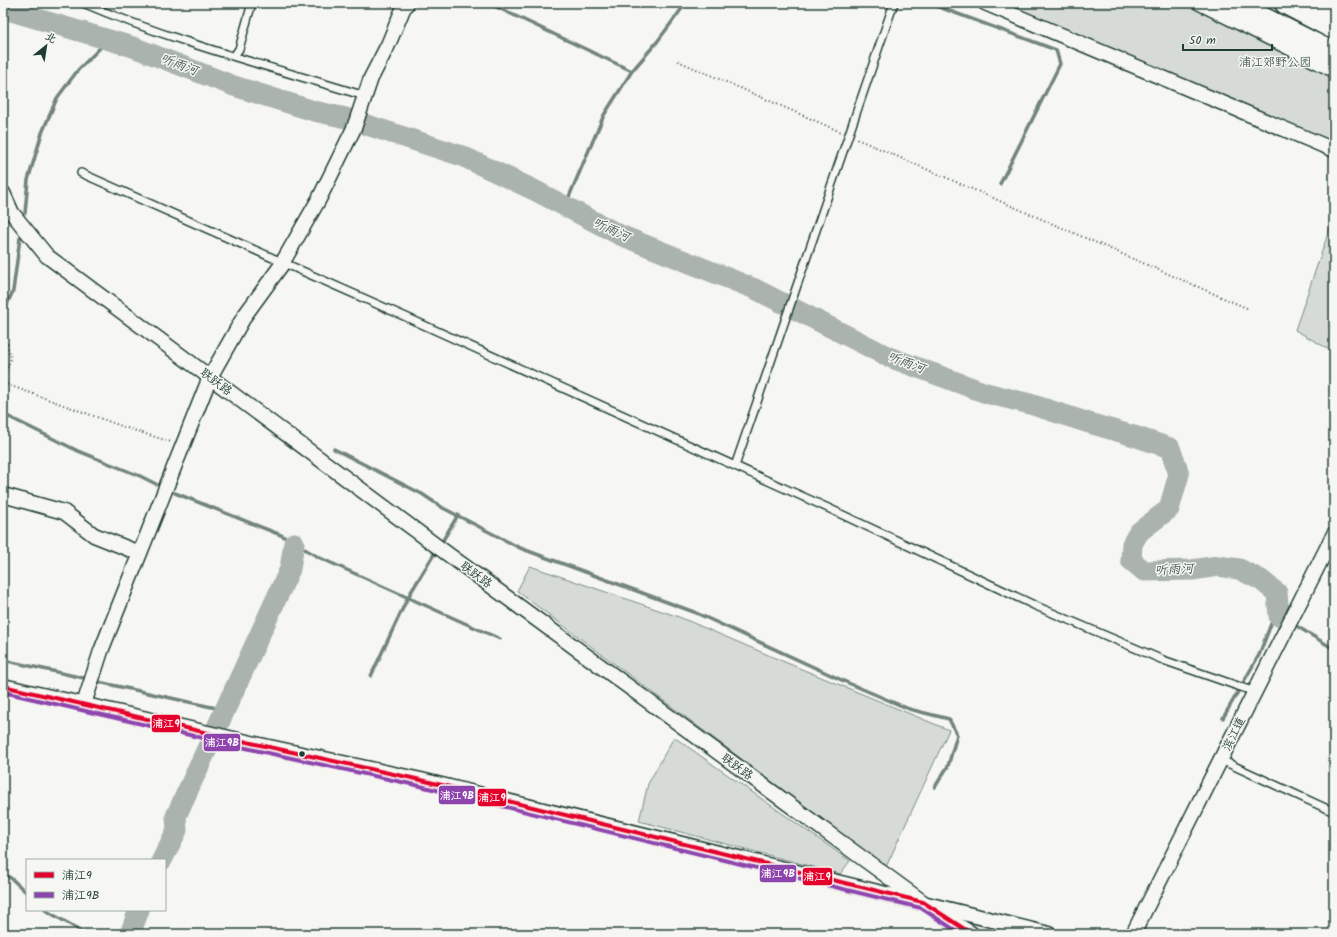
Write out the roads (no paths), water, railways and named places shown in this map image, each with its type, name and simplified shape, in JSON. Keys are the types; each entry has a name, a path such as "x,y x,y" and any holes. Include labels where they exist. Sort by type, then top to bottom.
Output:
{"highway":[{"path":"1232,3 1334,54"},
{"path":"1286,3 1334,28"}],"street":[{"path":"84,704 101,651 210,377 245,315 283,263 319,199 354,128 371,78 407,3"},
{"path":"985,3 1334,150"},
{"path":"1200,3 1334,70"},
{"path":"1312,3 1334,14"},
{"name":"联跃路","path":"3,193 12,213 47,256 427,539 923,902 972,934"},
{"path":"3,495 64,512 94,535 140,553"},
{"name":"滨江道","path":"1134,934 1334,534"},
{"path":"3,686 421,780 1049,934"}],"lane":[{"path":"83,3 176,38 365,96"},
{"path":"234,56 239,49 252,3"},
{"path":"735,466 894,3"},
{"path":"81,173 828,508 1036,606 1163,660 1255,692"},
{"path":"1221,760 1334,812"}],"waterway":[{"path":"488,3 632,71"},
{"path":"565,206 604,115 632,71 657,42 686,3"},
{"path":"928,3 1056,50 1060,64 1000,184"},
{"name":"听雨河","path":"11,11 133,47 234,86 314,111 346,118"},
{"path":"25,213 28,180 42,133 57,98 78,70 108,40"},
{"name":"听雨河","path":"367,125 462,156 534,190 620,235 755,289 889,357 986,393 1030,404 1170,448 1179,474 1169,509 1139,532 1132,544 1131,560 1144,571 1192,570 1218,566 1239,569 1261,580 1277,593 1279,616 1281,617"},
{"path":"3,313 13,291 20,238"},
{"path":"3,414 78,451 156,484"},
{"path":"334,449 422,494 443,508 520,548 694,612 846,682 909,709 949,719 957,735 948,766 935,787"},
{"path":"175,493 281,535 318,557 500,639"},
{"path":"440,545 458,515"},
{"path":"162,859 177,830 176,816 290,569 294,543"},
{"path":"371,676 408,597 436,551"},
{"path":"1223,718 1259,655 1278,606"},
{"name":"听雨河","path":"1298,627 1334,649"},
{"path":"3,660 88,679"},
{"path":"94,681 225,710"},
{"path":"3,873 26,892"},
{"path":"47,911 89,934"},
{"path":"130,934 139,911"}],"park label":[{"name":"浦江郊野公园","path":"1275,62"}]}
